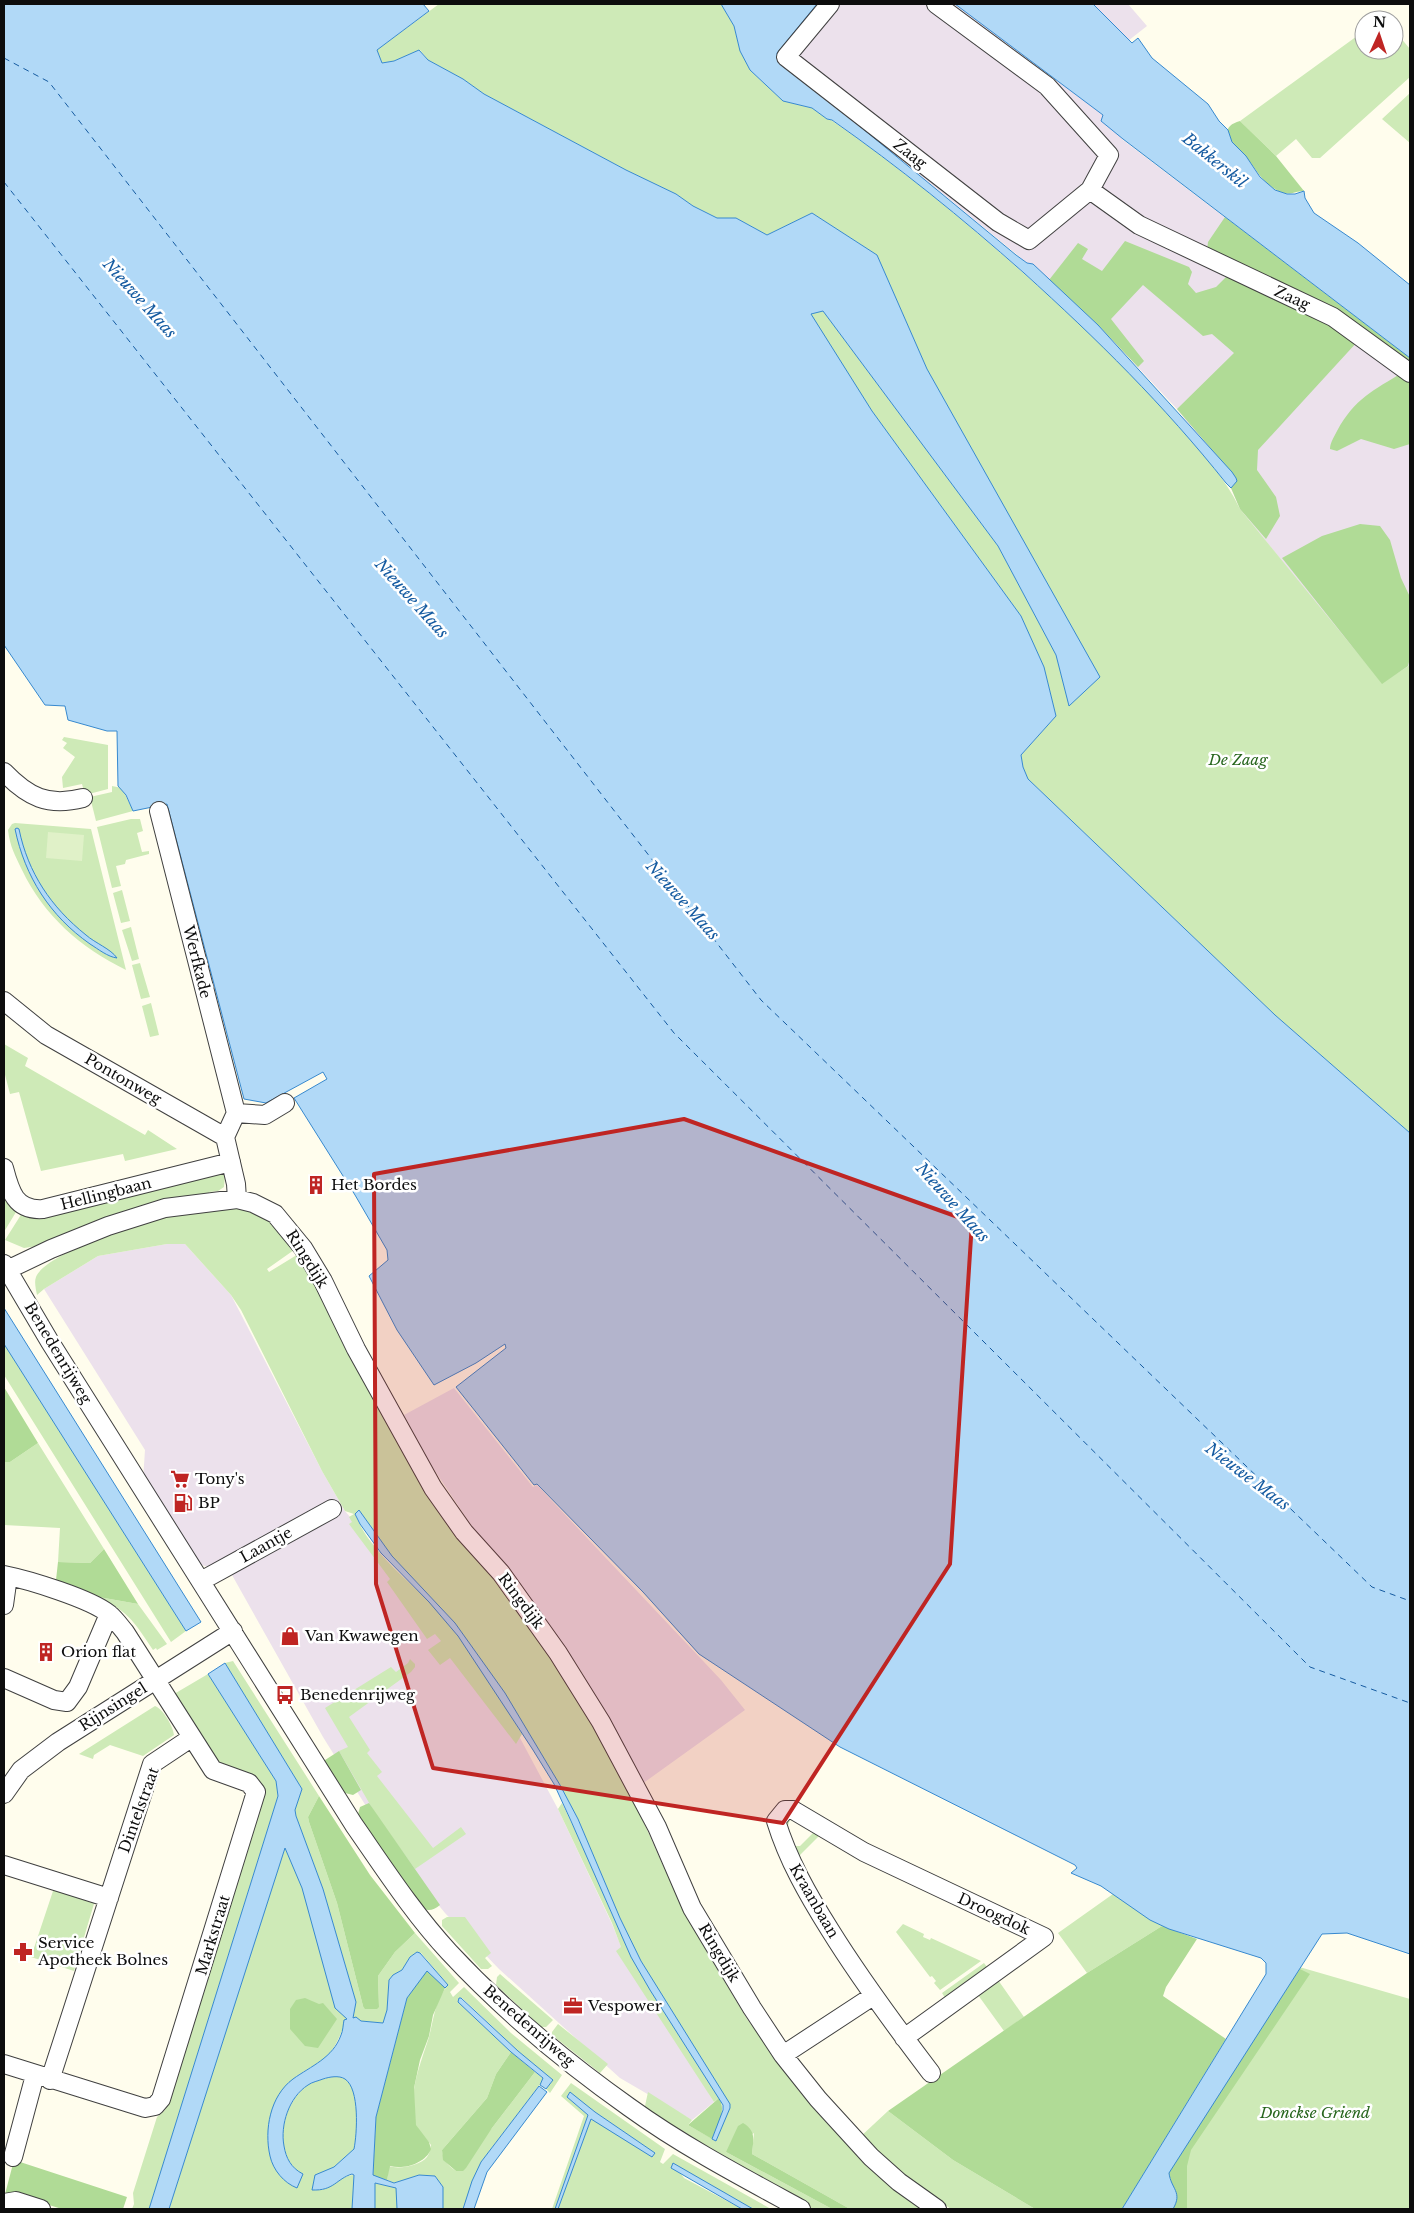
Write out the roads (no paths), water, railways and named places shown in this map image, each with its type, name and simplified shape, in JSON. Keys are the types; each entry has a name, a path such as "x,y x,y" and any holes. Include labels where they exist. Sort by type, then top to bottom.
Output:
{"street":[{"name":"Zaag","path":"830,4 786,56 998,222 1029,240 1090,190 1109,155 1047,86 936,4"},
{"name":"Zaag","path":"1090,190 1139,225 1333,317 1410,373"},
{"path":"4,772 20,789 36,798 58,802 83,798"},
{"name":"Werfkade","path":"159,811 236,1113"},
{"name":"Pontonweg","path":"4,1001 46,1035 225,1137"},
{"path":"238,1199 225,1137 236,1113 265,1115 285,1103"},
{"name":"Hellingbaan","path":"4,1168 14,1198 33,1210 231,1162"},
{"name":"Ringdijk","path":"6,1267 108,1226 156,1211 238,1199 253,1203 275,1214 303,1248 323,1281 392,1417 433,1488 464,1532 501,1573 558,1653 601,1722 657,1827 692,1908 724,1963 783,2055 818,2099 871,2157 907,2188 937,2209"},
{"name":"Benedenrijweg","path":"6,1267 233,1631 275,1702 354,1825 399,1890 448,1951 540,2040 622,2102 713,2161 801,2209"},
{"name":"Laantje","path":"201,1581 332,1509"},
{"path":"4,1605 6,1575 36,1583 81,1600 109,1614 78,1687 67,1702 54,1700 4,1678"},
{"name":"Markstraat","path":"4,2064 145,2108 154,2106 161,2100 256,1792 249,1783 212,1770 125,1632 109,1614"},
{"name":"Rijnsingel","path":"4,1794 21,1770 58,1742 233,1631"},
{"name":"Dintelstraat","path":"43,2077 80,1993 152,1764 191,1738"},
{"name":"Kraanbaan","path":"793,1810 785,1810 776,1821 784,1847 805,1889 873,1996 932,2073"},
{"name":"Droogdok","path":"793,1810 864,1852 1044,1937 904,2038"},
{"path":"4,1865 109,1898"},
{"path":"783,2055 873,1996"},
{"path":"13,2157 13,2151 43,2077"},
{"path":"4,2203 16,2201 41,2209"}],"water":[{"name":"Nieuwe Maas","path":"4,4 423,4 429,11 377,50 382,63 394,61 419,50 428,60 463,79 484,94 626,170 676,194 693,206 717,218 736,218 767,235 812,213 877,255 927,369 1100,677 1069,706 1056,655 998,546 823,311 811,314 872,411 1021,616 1044,667 1056,716 1021,755 1028,779 1275,1015 1410,1133 1410,1954 1347,1933 1322,1934 1169,2173 1177,2194 1173,2209 1122,2209 1266,1974 1266,1963 1261,1958 1169,1929 1150,1920 1101,1886 1071,1873 1077,1868 1075,1865 840,1747 699,1654 643,1592 537,1484 534,1485 456,1387 506,1348 505,1344 476,1363 434,1385 397,1330 369,1276 388,1260 387,1250 294,1098 327,1079 323,1072 266,1103 244,1099 167,804 133,811 126,795 118,786 117,731 107,731 68,720 65,706 45,705 4,645"},
{"path":"721,4 817,4 777,53 777,58 1016,255 1027,263 1033,264 1098,325 1232,472 1237,481 1231,488 1178,426 1129,374 1078,323 1001,253 882,156 812,108 783,101 750,70 740,51 734,26"},
{"name":"Bakkerskil","path":"955,4 1093,4 1132,43 1138,38 1152,58 1208,104 1219,121 1228,130 1232,142 1246,156 1260,177 1275,190 1287,194 1304,191 1305,198 1314,213 1358,243 1410,285 1410,358 1123,139 1101,121 1103,115"},
{"path":"15,829 19,829 28,860 52,901 73,924 117,958 90,944 51,908 41,894 25,863 19,847"},
{"path":"4,1308 201,1622 186,1631 4,1344"},
{"path":"359,1510 392,1556 455,1623 505,1693 560,1785 578,1819 620,1918 641,1961 730,2104 716,2141 712,2139 723,2110 723,2105 631,1957 554,1784 458,1636 429,1602 381,1553 360,1524 355,1514"},
{"path":"225,1663 302,1789 295,1810 296,1816 323,1889 356,2002 353,2018 356,2017 361,2021 383,2023 387,2010 389,1980 393,1975 402,1970 410,1957 417,1952 420,1953 448,1985 445,1988 427,1971 407,1998 376,2117 373,2175 394,2183 419,2175 435,2176 443,2187 443,2209 397,2209 396,2188 375,2183 375,2209 352,2209 354,2175 352,2174 325,2189 312,2190 315,2175 334,2167 354,2149 356,2133 355,2102 350,2084 340,2077 325,2078 308,2085 301,2090 287,2112 283,2129 285,2150 292,2166 303,2174 297,2188 292,2186 276,2171 268,2146 269,2125 274,2104 285,2086 321,2061 333,2050 342,2033 344,2020 347,2019 335,2008 302,1888 285,1848 169,2209 149,2209 278,1796 276,1781 208,1674"},
{"path":"459,1998 553,2080 546,2089 540,2085 543,2078 511,2052 458,2002"},
{"path":"539,2086 547,2092 487,2172 474,2209 463,2209 472,2181 481,2162"},
{"path":"570,2092 595,2112 655,2153 652,2157 591,2119 558,2209 555,2209 588,2115 567,2097"},
{"path":"673,2163 753,2209 742,2209 671,2168"}],"place":[{"name":"Het Bordes","path":"316,1185"},
{"name":"Tony's","path":"180,1479"},
{"name":"BP","path":"183,1503"},
{"name":"Van Kwawegen","path":"290,1636"},
{"name":"Orion flat","path":"46,1652"},
{"name":"Benedenrijweg","path":"285,1695"},
{"name":"Service Apotheek Bolnes","path":"23,1952"},
{"name":"Vespower","path":"573,2006"}],"park label":[{"name":"De Zaag","path":"1238,760"},
{"name":"Donckse Griend","path":"1315,2113"}]}
